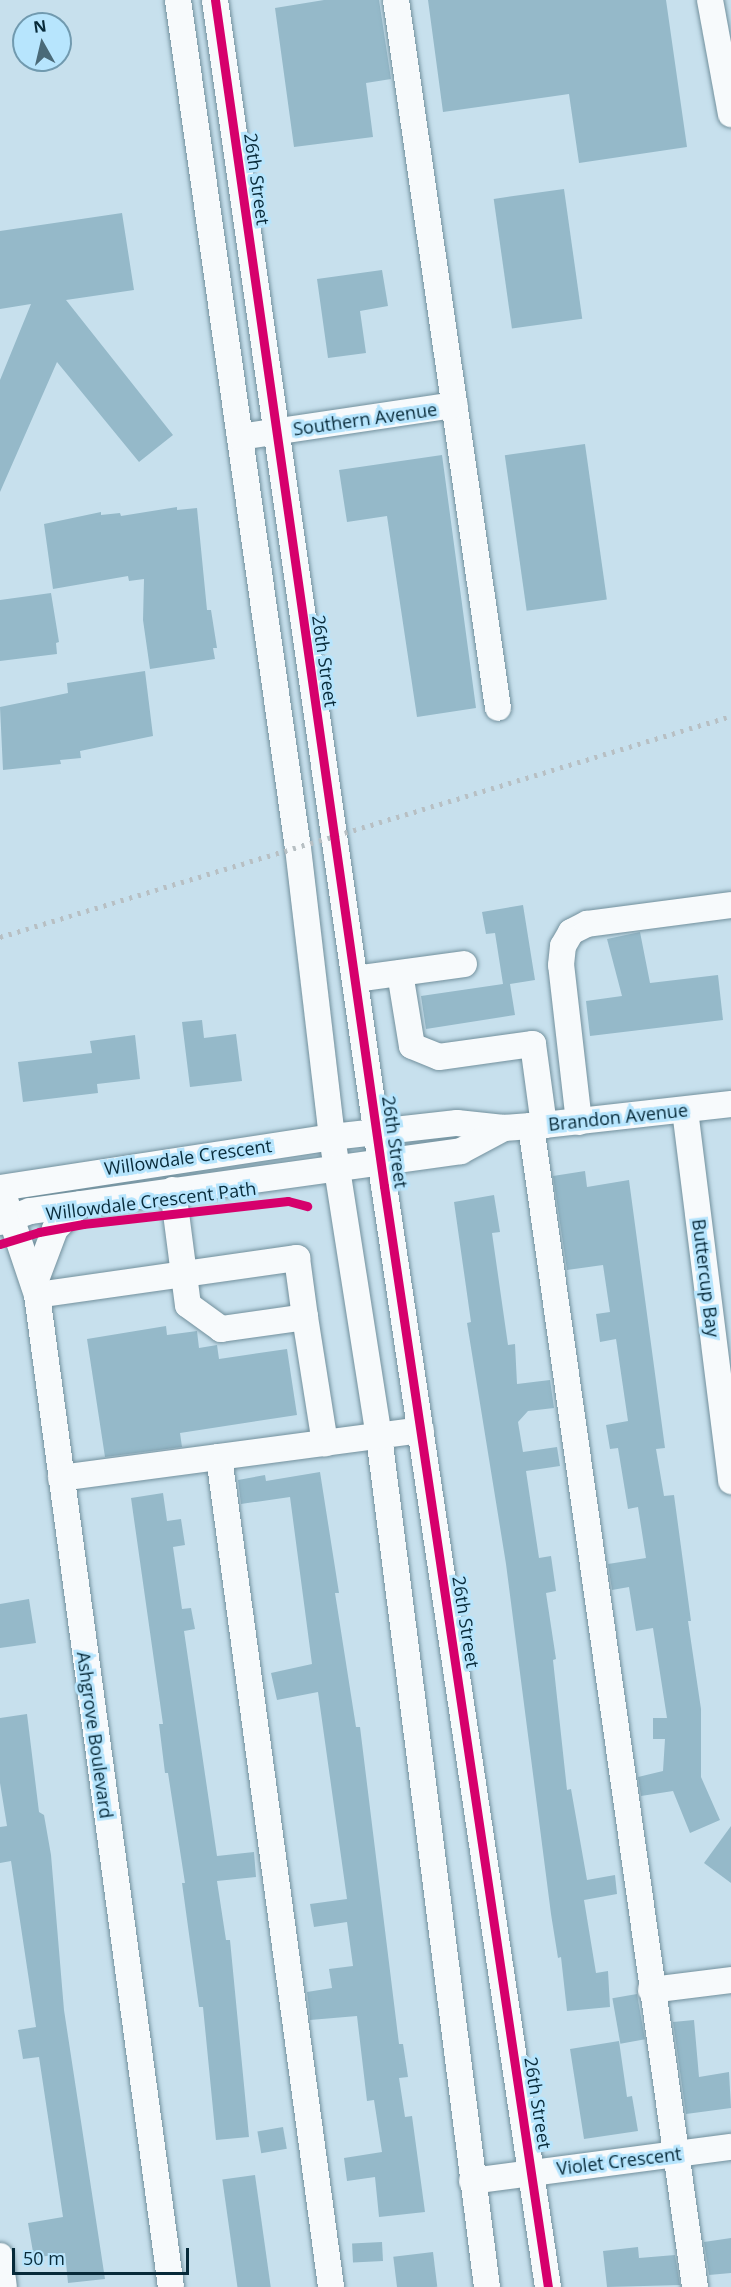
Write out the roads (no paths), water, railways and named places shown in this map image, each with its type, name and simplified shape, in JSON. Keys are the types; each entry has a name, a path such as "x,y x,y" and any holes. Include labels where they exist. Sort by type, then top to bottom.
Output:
{"street":[{"path":"178,0 298,848 332,1137 379,1436 487,2287"},
{"name":"26th Street","path":"215,0 381,1161 548,2287"},
{"path":"396,0 498,708"},
{"path":"710,0 731,114"},
{"name":"Southern Avenue","path":"240,437 455,405"},
{"path":"279,725 317,719"},
{"path":"579,1122 561,965 563,946 571,933 587,924 731,905"},
{"path":"355,980 464,964"},
{"path":"400,973 412,1046 439,1057 533,1044 538,1126 651,1990 694,2287"},
{"name":"Brandon Avenue","path":"377,1133 457,1123 504,1128 538,1126 731,1104"},
{"name":"Buttercup Bay","path":"685,1110 731,1481"},
{"name":"Brandon Avenue","path":"381,1161 461,1151 504,1128"},
{"name":"Willowdale Crescent","path":"0,1188 332,1137 377,1133"},
{"name":"Willowdale Crescent","path":"5,1219 80,1204 381,1161"},
{"name":"Ashgrove Boulevard","path":"0,1188 5,1219 36,1290 171,2287"},
{"path":"172,1190 188,1305 221,1329 305,1317"},
{"path":"80,1204 55,1228 36,1290 184,1274 297,1258 325,1443"},
{"path":"61,1478 421,1431"},
{"path":"219,1457 331,2287"},
{"path":"651,1990 731,1980"},
{"name":"Violet Crescent","path":"472,2181 731,2147"},
{"path":"0,2256 4,2287"}],"railway":[{"path":"0,937 731,716"}]}
